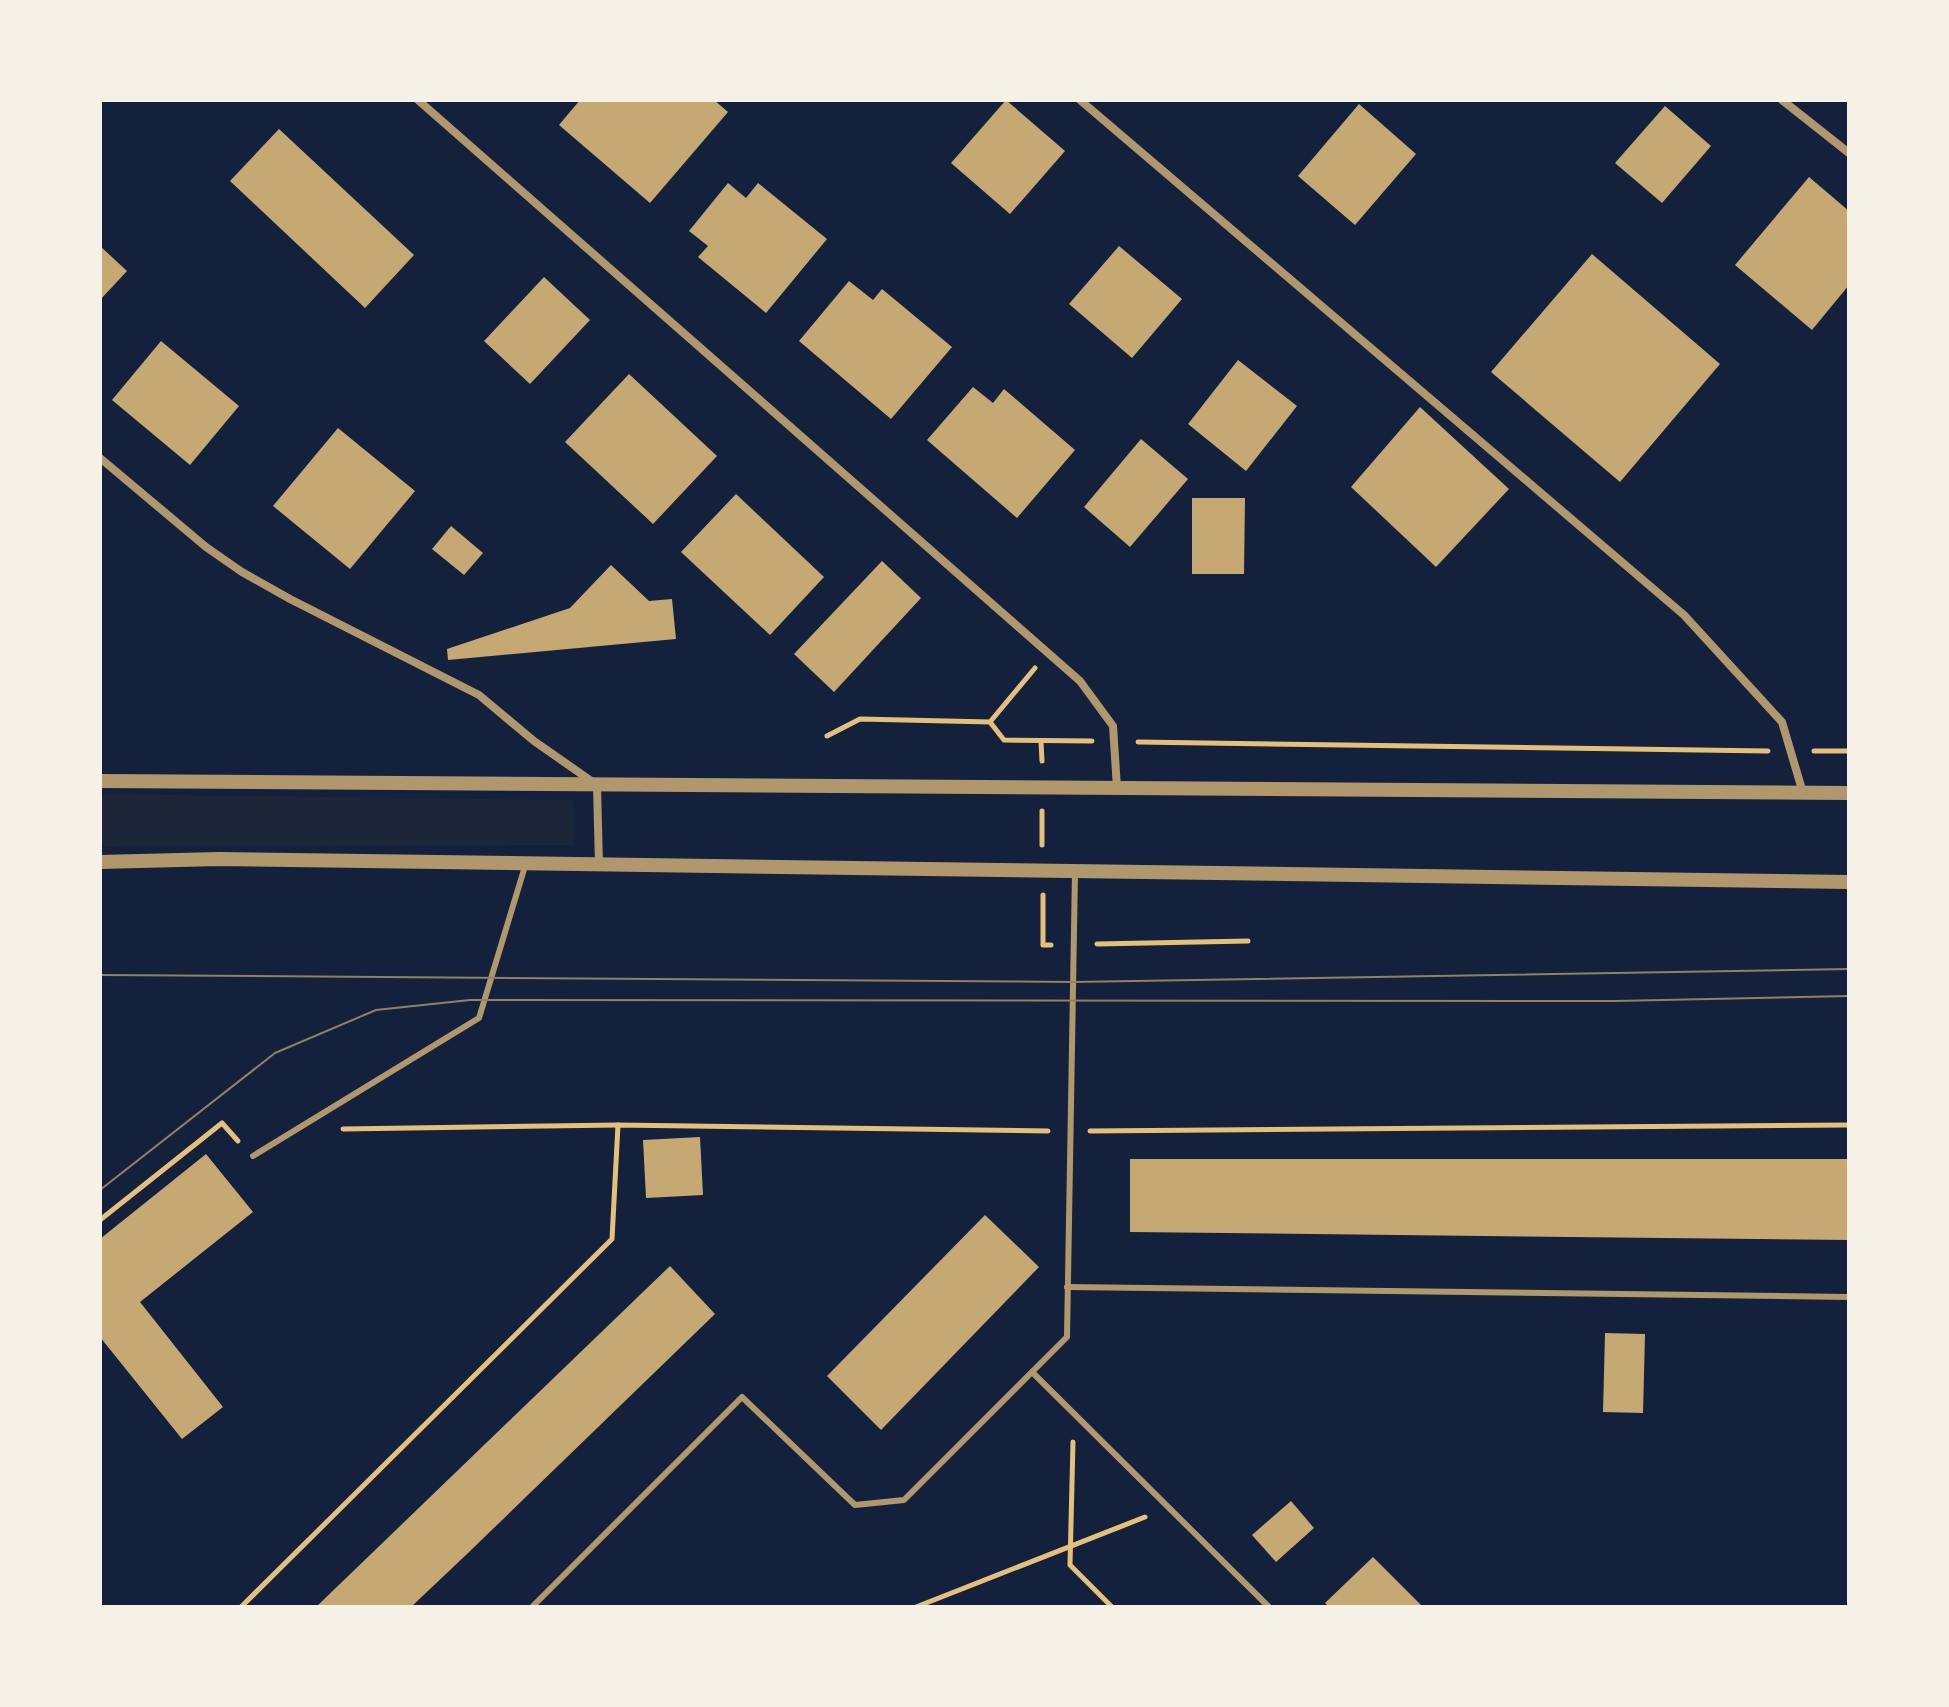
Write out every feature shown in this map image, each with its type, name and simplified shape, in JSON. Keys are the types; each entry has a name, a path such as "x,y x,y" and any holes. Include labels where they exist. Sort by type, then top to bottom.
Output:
{"street":[{"path":"418,100 1080,681 1113,726 1117,788"},
{"path":"1080,100 1684,615 1782,722 1803,793"},
{"path":"1782,100 1849,153"},
{"path":"100,458 206,547 242,572 479,695 534,741 597,785"},
{"path":"100,781 1849,793"},
{"path":"597,785 599,865"},
{"path":"100,862 219,859 1849,882"}],"lane":[{"path":"253,1156 479,1018 526,863"},
{"path":"532,1607 742,1397 855,1505 904,1500 1067,1337 1075,872"},
{"path":"1067,1287 1849,1297"},
{"path":"1032,1372 1269,1607"}],"path":[{"path":"990,722 1048,652"},
{"path":"827,736 860,719 990,722"},
{"path":"990,722 1004,740 1849,751"},
{"path":"100,1220 222,1123 253,1156"},
{"path":"241,1607 612,1239 618,1125"},
{"path":"342,1129 618,1125 1070,1131 1849,1125"},
{"path":"1074,1413 1070,1565 1112,1607"},
{"path":"916,1607 1168,1507"}],"shaded area":[{"path":"100,794 573,800 574,845 100,846"}],"building":[{"path":"580,100 714,100 728,112 650,203 559,125"},
{"path":"1006,100 1065,151 1010,214 951,163"},
{"path":"1359,104 1416,154 1355,225 1298,176"},
{"path":"1665,106 1711,146 1662,203 1615,163"},
{"path":"279,129 414,255 365,308 230,181"},
{"path":"1809,177 1849,211 1849,285 1812,330 1735,265"},
{"path":"728,183 746,198 758,183 827,239 766,313 698,257 708,246 689,231"},
{"path":"100,246 127,271 100,300"},
{"path":"1119,246 1182,299 1132,358 1069,304"},
{"path":"1592,254 1720,364 1620,482 1491,372"},
{"path":"544,277 590,320 530,384 484,341"},
{"path":"849,281 873,300 882,289 952,347 891,419 799,341"},
{"path":"161,341 239,406 190,465 112,400"},
{"path":"1238,360 1297,406 1246,471 1188,424"},
{"path":"629,374 717,456 653,524 565,442"},
{"path":"973,387 993,403 1004,389 1075,450 1017,518 927,440"},
{"path":"1420,407 1509,489 1436,567 1351,487"},
{"path":"338,428 415,491 350,569 273,506"},
{"path":"1141,439 1188,479 1130,547 1084,507"},
{"path":"736,494 824,577 770,635 681,552"},
{"path":"1192,498 1245,498 1244,574 1192,574"},
{"path":"451,526 483,553 464,575 432,549"},
{"path":"882,561 921,598 834,692 794,654"},
{"path":"611,565 649,601 672,599 676,639 448,660 447,649 570,608"},
{"path":"700,1137 703,1195 646,1198 643,1140"},
{"path":"206,1154 253,1212 140,1302 223,1407 182,1439 100,1337 100,1239"},
{"path":"1130,1159 1849,1159 1849,1240 1130,1232"},
{"path":"985,1215 1039,1267 881,1430 827,1376"},
{"path":"670,1266 715,1314 467,1554 411,1607 316,1607"},
{"path":"1605,1333 1645,1334 1643,1413 1603,1412"},
{"path":"1291,1501 1314,1528 1276,1562 1252,1535"},
{"path":"1373,1557 1423,1607 1329,1607 1325,1603"}],"tram line":[{"path":"100,975 1073,982 1849,969"},
{"path":"100,1190 275,1053 376,1010 470,1000 1615,1001 1849,996"}]}
